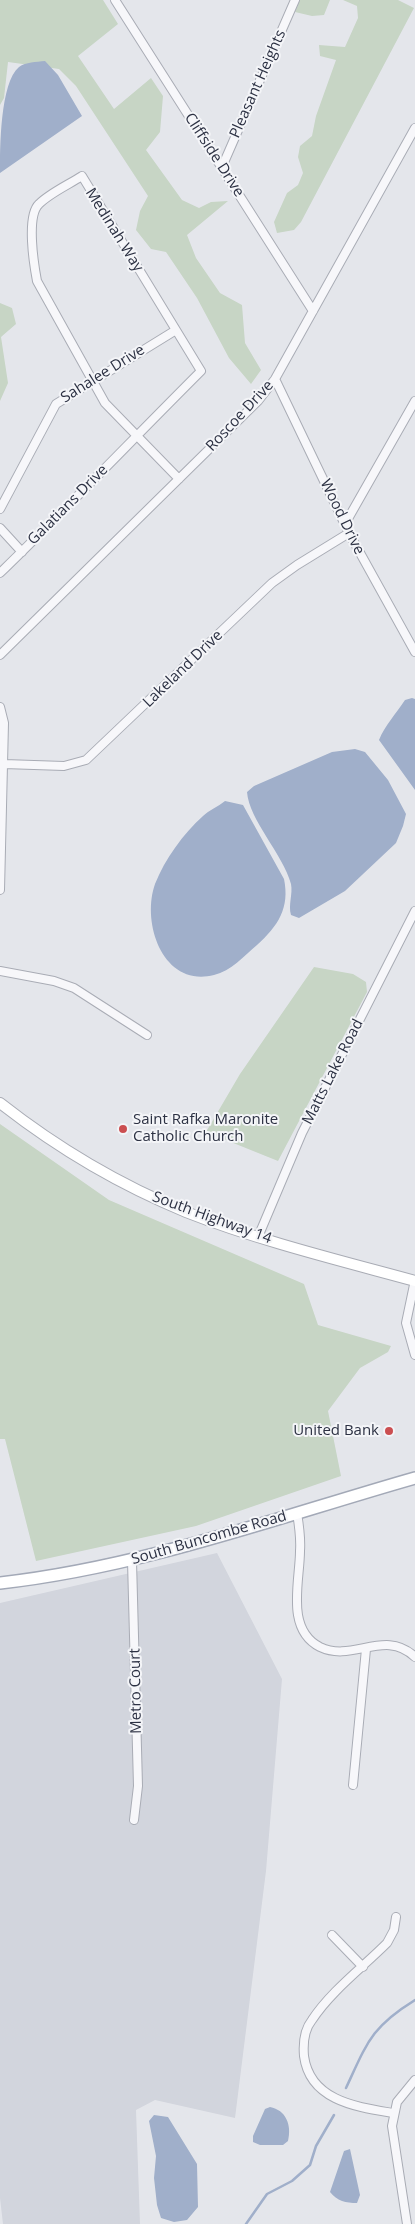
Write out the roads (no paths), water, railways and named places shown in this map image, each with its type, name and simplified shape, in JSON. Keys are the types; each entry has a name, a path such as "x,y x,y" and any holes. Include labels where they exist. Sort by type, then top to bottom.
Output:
{"main road":[{"name":"South Highway 14","path":"0,1103 37,1130 109,1175 184,1211 258,1237 415,1281"},
{"name":"South Buncombe Road","path":"0,1584 73,1573 132,1561 415,1478"}],"street":[{"name":"Cliffside Drive","path":"115,0 313,311"},
{"name":"Pleasant Heights","path":"222,167 295,0"},
{"name":"Roscoe Drive","path":"0,655 246,415 275,379 415,128"},
{"name":"Medinah Way","path":"136,436 201,371 82,176 38,205 34,214 33,259 36,280 93,380 104,403 136,436 179,479"},
{"name":"Sahalee Drive","path":"0,509 56,404 176,330"},
{"name":"Wood Drive","path":"275,379 349,533 415,652"},
{"path":"345,524 415,401"},
{"name":"Galatians Drive","path":"0,573 136,436"},
{"path":"0,528 22,552"},
{"name":"Lakeland Drive","path":"4,764 64,766 86,760 272,583 349,533"},
{"path":"0,707 4,723 0,890"},
{"name":"Matts Lake Road","path":"258,1237 302,1133 415,911"},
{"path":"0,971 54,981 74,988 147,1035"},
{"path":"415,1281 406,1323 415,1355"},
{"path":"297,1513 300,1549 296,1603 302,1627 312,1642 326,1649 340,1652 366,1649 385,1644 394,1645 415,1658"},
{"name":"Metro Court","path":"132,1561 138,1786 134,1820"},
{"path":"352,1785 366,1649"},
{"path":"393,2113 357,2107 330,2096 318,2086 309,2073 303,2047 310,2021 387,1943 394,1930 396,1917"},
{"path":"332,1935 363,1966"},
{"path":"407,2224 392,2126 393,2113 404,2091 415,2080"}],"water":[{"path":"45,61 58,75 82,116 0,173 2,117 8,87 19,67 28,63"},
{"path":"415,699 415,790 379,740 387,724 405,700"},
{"path":"355,749 365,752 388,780 406,814 403,826 396,843 345,891 299,918 291,915 291,884 281,861 254,814 247,792 254,786 332,752"},
{"path":"225,801 243,805 284,879 284,908 271,931 232,967 214,975 196,976 181,972 169,962 160,949 154,933 151,900 159,875 175,847 203,816"},
{"path":"270,2107 280,2111 288,2124 288,2141 283,2145 260,2145 253,2142 253,2136 265,2109"},
{"path":"154,2115 168,2117 197,2164 198,2207 187,2220 174,2222 161,2218 157,2205 154,2178 156,2156 149,2121"},
{"path":"350,2149 360,2195 357,2203 342,2201 330,2192 344,2151"}],"waterway":[{"path":"346,2088 365,2048 379,2028 415,2000"},
{"path":"246,2224 267,2194 292,2181 310,2165 316,2146 334,2115"}],"place":[{"name":"Saint Rafka Maronite Catholic Church","path":"123,1129"},
{"name":"United Bank","path":"389,1431"}]}
